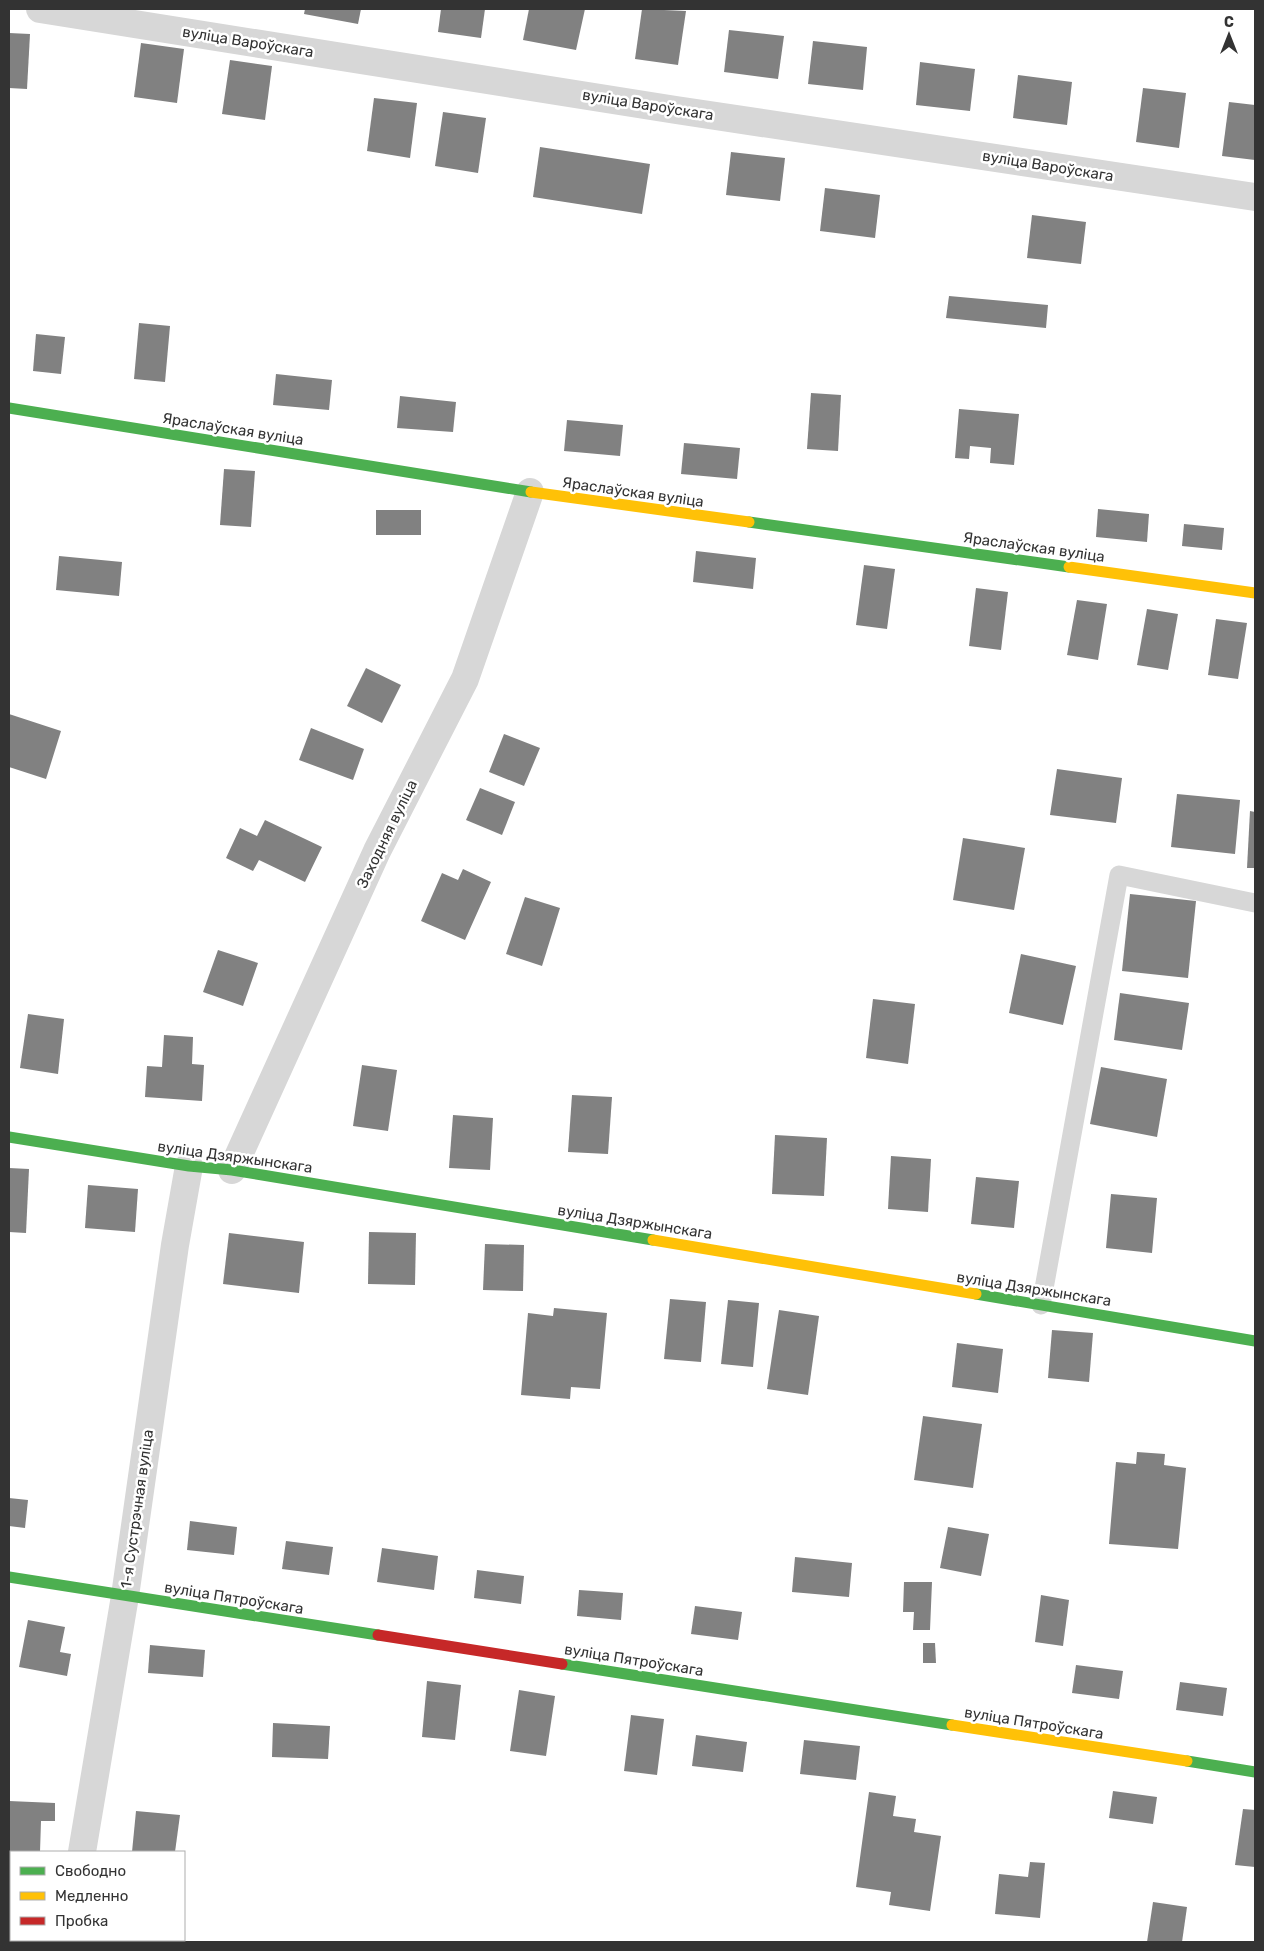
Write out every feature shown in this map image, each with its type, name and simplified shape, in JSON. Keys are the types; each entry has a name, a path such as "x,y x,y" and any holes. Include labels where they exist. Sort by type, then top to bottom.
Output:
{"street":[{"name":"вуліца Вароўскага","path":"40,9 666,108 1255,197"},
{"name":"Яраслаўская вуліца","path":"9,408 530,492 1255,593"},
{"name":"Заходняя вуліца","path":"232,1170 377,852 465,679 530,492"},
{"name":"вуліца Дзяржынскага","path":"9,1137 189,1166 232,1170 1255,1341"},
{"name":"1-я Сустрэчная вуліца","path":"82,1851 125,1596 175,1245 189,1166"},
{"name":"вуліца Пятроўскага","path":"9,1577 1255,1772"}],"lane":[{"path":"1041,1305 1119,875 1255,903"}],"building":[{"path":"305,9 361,9 358,24 304,14"},
{"path":"441,9 485,9 481,38 438,32"},
{"path":"529,9 585,9 576,50 523,40"},
{"path":"642,9 686,11 678,65 635,59"},
{"path":"729,30 784,36 778,79 724,72"},
{"path":"9,33 30,34 27,89 9,88"},
{"path":"813,41 867,47 863,90 808,84"},
{"path":"141,43 184,49 177,103 134,97"},
{"path":"230,60 272,66 265,120 222,114"},
{"path":"920,62 975,69 970,111 916,105"},
{"path":"1018,75 1072,82 1067,125 1013,118"},
{"path":"1143,88 1186,93 1179,148 1136,142"},
{"path":"374,98 417,103 410,158 367,151"},
{"path":"1229,102 1255,105 1255,160 1222,156"},
{"path":"443,112 486,118 478,173 435,166"},
{"path":"540,147 650,164 642,214 533,197"},
{"path":"731,152 785,158 780,201 726,195"},
{"path":"825,188 880,195 875,238 820,231"},
{"path":"1032,215 1086,222 1081,264 1027,258"},
{"path":"949,296 1048,305 1046,328 946,318"},
{"path":"139,323 170,326 165,382 134,379"},
{"path":"36,334 65,337 61,374 33,371"},
{"path":"276,374 332,380 329,410 273,405"},
{"path":"811,393 841,395 838,451 807,449"},
{"path":"400,396 456,402 453,432 397,428"},
{"path":"959,409 1019,414 1014,465 990,463 991,448 970,446 969,459 955,458"},
{"path":"567,420 623,425 620,456 564,451"},
{"path":"684,443 740,448 737,479 681,474"},
{"path":"224,469 255,471 251,527 220,525"},
{"path":"1098,509 1149,514 1147,542 1096,537"},
{"path":"376,510 421,510 421,535 376,535"},
{"path":"1184,524 1224,528 1222,550 1182,546"},
{"path":"696,551 756,558 753,589 693,582"},
{"path":"59,556 122,562 119,596 56,590"},
{"path":"864,565 895,569 887,629 856,625"},
{"path":"976,588 1008,592 1001,650 969,646"},
{"path":"1077,600 1107,604 1098,660 1067,655"},
{"path":"1147,609 1178,614 1168,670 1137,665"},
{"path":"1216,619 1247,623 1238,679 1208,675"},
{"path":"366,668 401,685 382,723 347,706"},
{"path":"9,714 61,731 46,779 9,767"},
{"path":"311,728 364,749 353,780 299,760"},
{"path":"504,734 540,748 524,786 489,772"},
{"path":"1057,769 1122,778 1116,823 1050,815"},
{"path":"480,788 515,802 502,835 466,820"},
{"path":"1177,794 1240,800 1235,854 1171,847"},
{"path":"1250,811 1255,812 1255,868 1247,868"},
{"path":"265,820 322,847 305,882 259,860 253,871 226,858 240,828 257,836"},
{"path":"963,838 1025,848 1014,910 953,900"},
{"path":"463,869 491,882 465,940 421,921 442,873 458,880"},
{"path":"1130,894 1196,901 1188,978 1122,971"},
{"path":"525,897 560,908 542,966 506,954"},
{"path":"218,950 258,963 243,1006 203,992"},
{"path":"1021,954 1076,966 1063,1025 1009,1013"},
{"path":"1120,993 1189,1003 1182,1050 1114,1040"},
{"path":"873,999 915,1004 908,1064 866,1058"},
{"path":"28,1014 64,1019 58,1074 20,1068"},
{"path":"164,1035 193,1037 192,1064 204,1065 202,1101 145,1097 147,1066 162,1067"},
{"path":"362,1065 397,1070 388,1131 353,1126"},
{"path":"1101,1067 1167,1079 1157,1137 1090,1124"},
{"path":"572,1095 612,1097 608,1154 568,1152"},
{"path":"453,1115 493,1118 490,1170 449,1168"},
{"path":"775,1135 827,1138 824,1196 772,1194"},
{"path":"891,1156 931,1159 928,1212 888,1209"},
{"path":"9,1168 29,1169 26,1233 9,1232"},
{"path":"976,1177 1019,1181 1014,1228 971,1224"},
{"path":"88,1185 138,1189 135,1232 85,1228"},
{"path":"1111,1194 1157,1198 1152,1253 1106,1248"},
{"path":"369,1232 416,1233 415,1285 368,1284"},
{"path":"229,1233 304,1242 299,1293 223,1284"},
{"path":"485,1244 524,1245 523,1291 483,1290"},
{"path":"670,1299 706,1302 701,1362 664,1359"},
{"path":"728,1300 759,1303 753,1367 721,1364"},
{"path":"554,1308 607,1313 600,1389 571,1387 570,1399 521,1395 528,1313 553,1316"},
{"path":"779,1310 819,1316 808,1395 767,1389"},
{"path":"1052,1330 1093,1333 1089,1382 1048,1378"},
{"path":"957,1343 1003,1349 998,1393 952,1387"},
{"path":"923,1416 982,1424 973,1488 914,1480"},
{"path":"1137,1452 1165,1454 1164,1465 1186,1468 1178,1549 1109,1544 1116,1462 1136,1464"},
{"path":"9,1498 28,1500 25,1528 9,1526"},
{"path":"190,1521 237,1527 234,1555 187,1550"},
{"path":"948,1527 989,1534 981,1576 940,1568"},
{"path":"286,1541 333,1547 329,1575 282,1569"},
{"path":"382,1548 438,1556 434,1590 377,1582"},
{"path":"795,1557 852,1563 849,1597 792,1592"},
{"path":"477,1570 524,1576 521,1604 474,1598"},
{"path":"904,1582 932,1582 930,1630 913,1630 914,1612 903,1612"},
{"path":"579,1590 623,1593 621,1620 577,1616"},
{"path":"1041,1595 1069,1600 1063,1646 1035,1642"},
{"path":"695,1606 742,1612 738,1640 691,1634"},
{"path":"28,1620 65,1627 60,1652 71,1654 67,1676 19,1667"},
{"path":"923,1643 935,1643 936,1663 923,1663"},
{"path":"150,1645 205,1650 203,1677 148,1673"},
{"path":"1076,1665 1123,1671 1119,1699 1072,1693"},
{"path":"427,1681 461,1685 455,1740 422,1737"},
{"path":"1180,1682 1227,1688 1223,1716 1176,1710"},
{"path":"519,1690 555,1696 546,1756 510,1751"},
{"path":"631,1715 664,1719 657,1775 624,1771"},
{"path":"273,1723 330,1726 328,1759 272,1757"},
{"path":"696,1735 747,1742 743,1772 692,1766"},
{"path":"804,1740 860,1746 856,1780 800,1774"},
{"path":"1113,1791 1157,1797 1153,1824 1109,1818"},
{"path":"869,1792 896,1796 893,1816 916,1819 914,1832 941,1836 930,1911 889,1905 891,1892 856,1887"},
{"path":"9,1801 55,1803 55,1821 41,1821 40,1851 10,1851 9,1861"},
{"path":"1243,1809 1255,1810 1255,1867 1235,1865"},
{"path":"136,1811 180,1815 175,1851 132,1851"},
{"path":"1030,1862 1045,1863 1040,1918 995,1914 999,1874 1028,1877"},
{"path":"9,1895 10,1895 10,1931"},
{"path":"1153,1902 1187,1907 1182,1942 1147,1942"},
{"path":"118,1941 170,1941 170,1942"}],"traffic: fast":[{"path":"9,408 531,492"},
{"path":"749,522 1069,567"},
{"path":"9,1137 189,1166 232,1170 653,1240"},
{"path":"976,1294 1255,1341"},
{"path":"9,1577 378,1635"},
{"path":"562,1664 952,1725"},
{"path":"1187,1761 1255,1772"}],"traffic: slow":[{"path":"531,492 749,522"},
{"path":"1069,567 1255,593"},
{"path":"653,1240 976,1294"},
{"path":"952,1725 1187,1761"}],"traffic: jam":[{"path":"378,1635 562,1664"}]}
